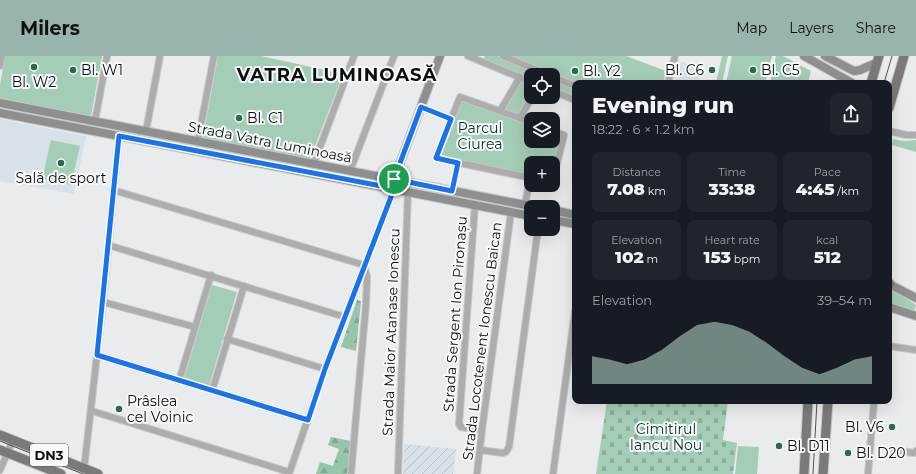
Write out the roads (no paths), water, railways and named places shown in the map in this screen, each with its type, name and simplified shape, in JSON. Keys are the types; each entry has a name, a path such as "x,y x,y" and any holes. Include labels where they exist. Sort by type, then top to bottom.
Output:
{"main road":[{"path":"892,98 904,56"},
{"path":"872,80 877,60"},
{"path":"804,474 808,404"},
{"path":"823,474 828,404"},
{"name":"DN3","path":"0,435 98,474"},
{"name":"DN3","path":"4,451 61,474"}],"street":[{"path":"0,66 2,56"},
{"path":"95,121 107,56"},
{"path":"146,131 160,56"},
{"path":"198,141 214,56"},
{"path":"314,163 354,56"},
{"path":"350,171 394,56"},
{"path":"468,56 481,59 524,79"},
{"path":"503,56 532,68"},
{"path":"669,80 675,56"},
{"path":"804,56 847,80"},
{"path":"825,56 854,71 860,70 877,60"},
{"path":"92,411 289,473 325,369 391,197 394,179 438,57"},
{"path":"500,111 520,78"},
{"path":"560,80 572,85"},
{"path":"560,94 572,99"},
{"path":"524,119 460,96 436,158 524,177"},
{"name":"Strada Vatra Luminoasă","path":"0,103 524,205"},
{"path":"520,118 528,104"},
{"path":"421,107 451,119"},
{"name":"Strada Vatra Luminoasă","path":"0,113 524,215"},
{"path":"892,132 916,136"},
{"path":"559,156 564,135 560,134"},
{"path":"84,469 92,411 119,136"},
{"path":"452,191 458,163"},
{"path":"114,190 364,265"},
{"name":"Strada Maior Atanase Ionescu","path":"398,474 408,191"},
{"name":"Strada Sergent Ion Pironașu","path":"475,205 459,424 461,427 482,430"},
{"name":"Strada Locotenent Ionescu Baican","path":"477,474 511,212"},
{"path":"560,212 572,214"},
{"path":"560,221 572,223"},
{"path":"480,450 503,453 506,452 509,447 537,236"},
{"path":"108,245 211,275 345,317"},
{"path":"351,474 366,296 366,277 364,265"},
{"path":"179,381 194,327 211,275"},
{"path":"212,391 244,286"},
{"path":"892,286 916,298"},
{"path":"103,302 194,327"},
{"path":"892,308 916,316"},
{"path":"553,474 572,333"},
{"path":"228,339 325,369"},
{"path":"892,346 916,350"},
{"path":"97,355 308,420"},
{"path":"868,474 874,404"},
{"path":"0,470 4,451 13,440"},
{"path":"894,450 914,453 916,451"}],"tram line":[{"path":"885,80 892,56"},
{"path":"813,474 817,404"},
{"path":"0,441 83,474"}],"place":[{"name":"Bl. W2","path":"34,67"},
{"name":"Bl. W1","path":"73,70"},
{"name":"Bl. C6","path":"712,70"},
{"name":"Bl. C5","path":"753,70"},
{"name":"Bl. Y2","path":"575,71"},
{"name":"Bl. C1","path":"239,118"},
{"name":"Sală de sport","path":"61,163"},
{"name":"Prâslea cel Voinic","path":"119,409"},
{"name":"Bl. V6","path":"892,427"},
{"name":"Bl. D11","path":"779,446"},
{"name":"Bl. D20","path":"848,453"}],"district":[{"name":"VATRA LUMINOASĂ","path":"337,75"}],"park label":[{"name":"Parcul Ciurea","path":"480,136"},
{"name":"Cimitirul Iancu Nou","path":"666,438"}]}
